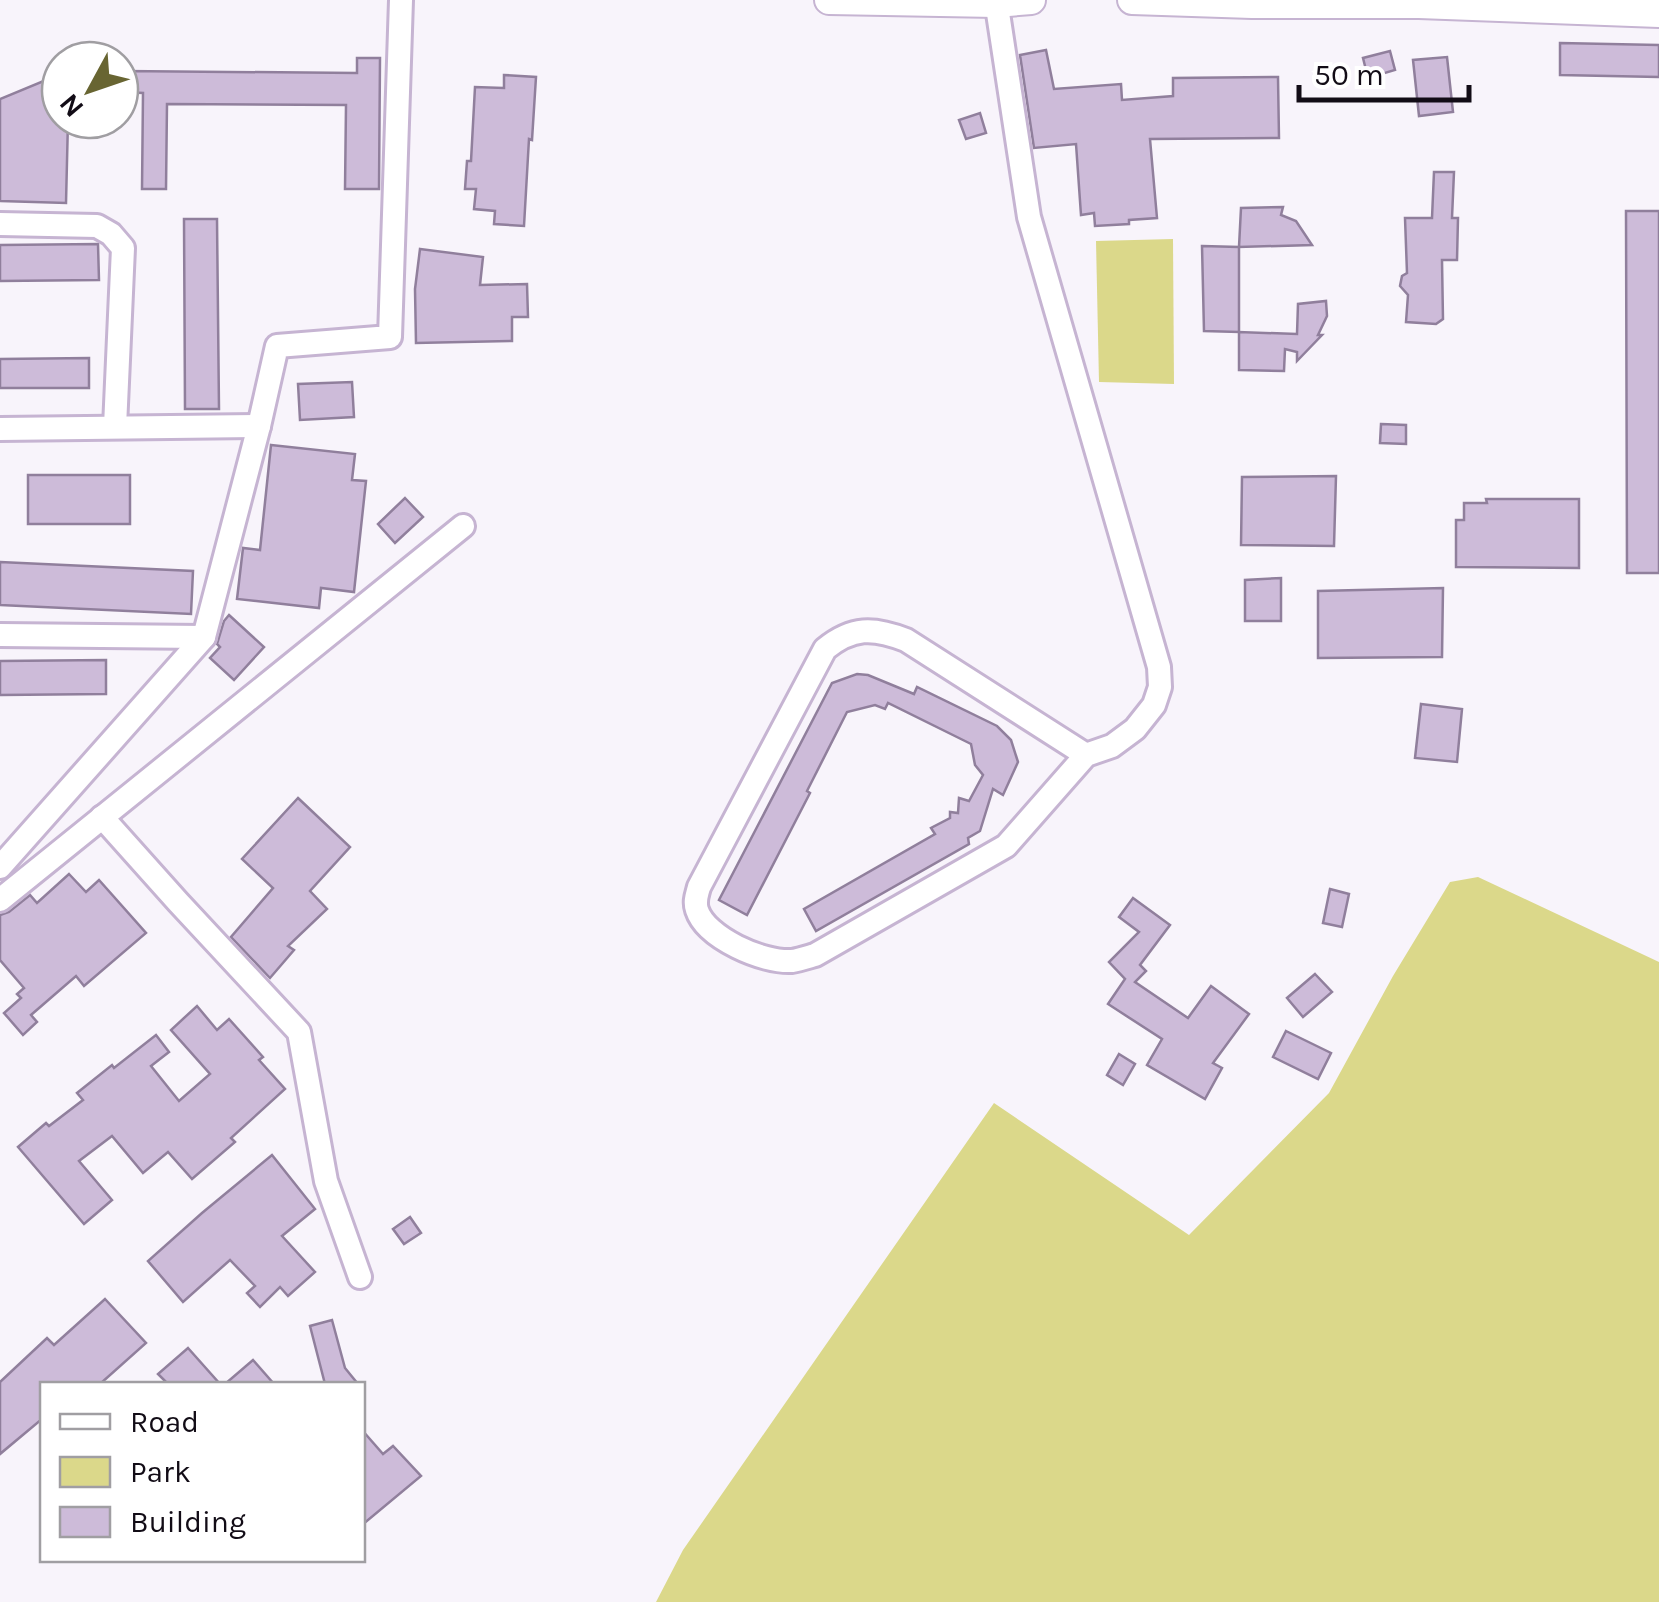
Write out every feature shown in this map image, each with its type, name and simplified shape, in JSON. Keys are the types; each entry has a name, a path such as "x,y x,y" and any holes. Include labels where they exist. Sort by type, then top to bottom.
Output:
{"main road":[{"path":"829,0 1031,0"},
{"path":"1132,0 1516,4 1659,14"}],"street":[{"path":"0,867 204,637 277,346 390,337 400,0"},
{"path":"996,1 1028,217 1158,667 1160,687 1154,705 1135,729 1112,746 1086,755 1006,846 815,955 792,961 754,954 706,926 698,914 694,903 699,886 825,650 842,636 860,631 885,632 906,640 1086,755"},
{"path":"0,224 97,226 123,248 116,428"},
{"path":"0,429 259,426"},
{"path":"0,900 463,526"},
{"path":"0,635 204,637"},
{"path":"102,817 300,1032 326,1181 360,1277"}],"green space":[{"path":"1173,239 1174,384 1099,382 1096,241"},
{"path":"1478,877 1659,962 1659,1602 656,1602 683,1550 994,1103 1189,1235 1329,1093 1450,882"}],"building":[{"path":"1560,43 1659,45 1659,77 1560,75"},
{"path":"1046,50 1054,89 1121,84 1122,100 1173,96 1173,78 1278,77 1279,138 1150,139 1157,218 1095,226 1094,213 1081,215 1076,144 1034,148 1020,55"},
{"path":"1390,51 1395,70 1368,78 1363,58"},
{"path":"1447,57 1453,112 1419,116 1413,60"},
{"path":"357,58 380,58 379,189 345,189 346,105 167,104 166,189 142,189 140,71 357,73"},
{"path":"504,75 536,77 524,226 494,224 495,211 474,209 476,189 465,189 467,161 471,161 475,87 504,88"},
{"path":"40,82 40,140 68,140 66,203 0,201 0,99"},
{"path":"980,113 986,133 966,139 959,120"},
{"path":"1434,172 1454,172 1452,218 1458,218 1457,260 1442,260 1443,319 1436,324 1406,322 1408,295 1400,286 1407,273 1405,218 1432,218"},
{"path":"1283,207 1281,215 1296,221 1312,245 1239,247 1241,208"},
{"path":"1626,211 1659,211 1659,573 1627,573"},
{"path":"184,219 217,219 219,409 185,409"},
{"path":"98,244 99,280 0,281 0,245"},
{"path":"1202,246 1239,247 1239,332 1204,331"},
{"path":"420,249 483,257 480,285 527,284 528,317 512,317 512,341 416,343 415,289"},
{"path":"1326,301 1327,316 1318,335 1322,335 1297,361 1297,352 1285,349 1284,371 1239,370 1239,332 1297,334 1298,304"},
{"path":"89,358 89,388 0,388 0,359"},
{"path":"352,382 354,417 300,420 298,384"},
{"path":"1381,424 1406,425 1406,444 1380,443"},
{"path":"271,445 355,454 352,480 366,481 354,592 321,588 319,608 237,599 243,548 260,550"},
{"path":"28,475 130,475 130,524 28,524"},
{"path":"1336,476 1334,546 1241,545 1242,477"},
{"path":"405,498 423,517 395,543 378,524"},
{"path":"1486,499 1579,499 1579,568 1456,567 1456,520 1464,520 1464,503 1487,503"},
{"path":"0,562 193,571 191,614 0,605"},
{"path":"1281,578 1281,621 1245,621 1245,580"},
{"path":"1443,588 1442,657 1318,658 1318,591"},
{"path":"229,615 264,647 234,680 210,658 220,647 217,644"},
{"path":"106,660 106,694 0,695 0,661"},
{"path":"857,674 914,694 917,687 997,726 1011,740 1018,762 1003,795 993,789 980,831 968,838 969,844 816,931 804,909 935,834 931,828 950,818 950,812 958,813 959,798 969,801 983,775 975,765 971,744 888,703 885,709 875,705 847,712 747,915 719,900 832,683"},
{"path":"1421,704 1462,709 1457,762 1415,758"},
{"path":"298,798 350,847 310,891 327,909 288,946 294,950 270,978 231,937 273,888 242,859"},
{"path":"69,874 86,892 99,880 146,933 84,986 76,976 31,1015 37,1022 23,1035 4,1013 21,998 17,994 24,988 0,960 0,915 30,895 37,903"},
{"path":"1330,889 1349,894 1342,927 1323,923"},
{"path":"1133,898 1170,925 1140,965 1146,971 1135,982 1188,1018 1211,986 1249,1014 1213,1063 1222,1068 1205,1099 1147,1065 1162,1039 1108,1004 1125,979 1109,962 1139,932 1119,917"},
{"path":"1315,974 1332,992 1303,1017 1287,998"},
{"path":"197,1006 217,1030 229,1019 285,1089 231,1138 235,1142 192,1179 168,1152 143,1173 112,1136 79,1161 112,1200 84,1224 18,1147 46,1123 49,1126 83,1100 77,1093 156,1035 169,1052 151,1066 179,1101 210,1074 171,1030"},
{"path":"1286,1031 1331,1053 1318,1079 1273,1057"},
{"path":"1119,1054 1135,1064 1123,1085 1107,1075"},
{"path":"272,1155 315,1209 282,1236 315,1272 288,1296 280,1287 260,1307 247,1293 255,1286 230,1260 183,1302 148,1261"},
{"path":"410,1217 421,1233 404,1244 393,1229"},
{"path":"105,1299 146,1343 102,1382 40,1382 40,1421 0,1454 0,1382 47,1338 54,1345"},
{"path":"332,1320 345,1368 356,1382 324,1382 310,1326"},
{"path":"188,1348 218,1382 166,1382 158,1374"},
{"path":"253,1360 272,1382 227,1382"},
{"path":"365,1433 383,1454 393,1446 421,1476 365,1523"}]}
